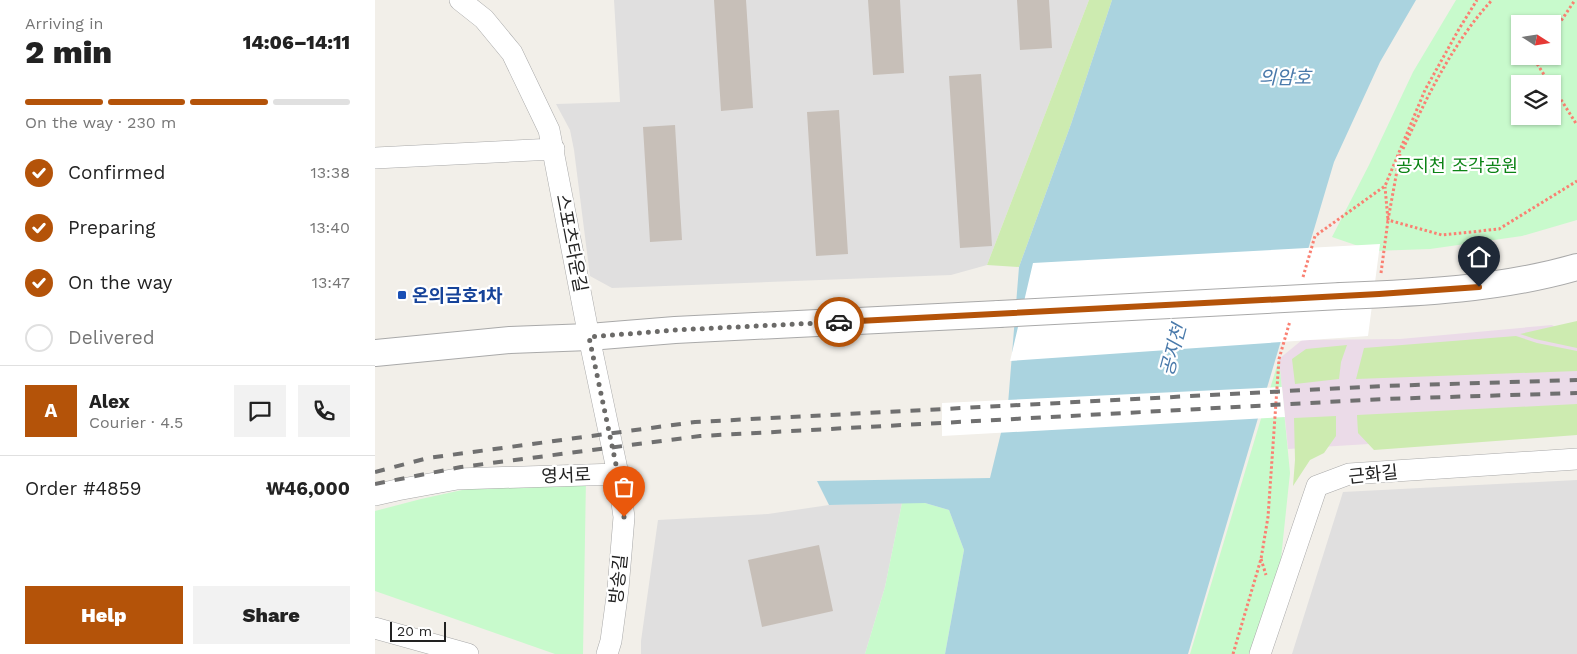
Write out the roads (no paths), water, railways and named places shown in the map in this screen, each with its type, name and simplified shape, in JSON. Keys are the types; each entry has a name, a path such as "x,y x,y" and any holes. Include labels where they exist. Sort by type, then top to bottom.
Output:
{"street":[{"name":"스포츠타운길","path":"460,0 484,19 512,54 549,130 589,337"},
{"path":"375,158 553,149"},
{"path":"375,353 510,340 589,337 675,330 1379,294 1479,287 1523,280 1577,267"},
{"name":"영서로","path":"375,495 457,479 618,474 589,337"},
{"name":"근화길","path":"1260,654 1317,486 1349,474 1577,459"},
{"name":"방송길","path":"607,654 611,641 618,589 624,517 618,474"},
{"path":"375,628 468,654"}],"water":[{"path":"1112,0 1416,0 1380,62 1334,162 1188,654 945,654 964,550 949,510 925,503 829,505 817,481 990,478 1008,404 1019,267 1071,124"}],"railway":[{"path":"375,472 428,458 695,422 1383,386 1577,380"},
{"path":"375,484 461,467 700,436 1383,399 1577,393"}],"place":[{"name":"온의금호1차","path":"402,295"}],"water label":[{"name":"의암호","path":"1285,77"},
{"name":"공지천","path":"1173,350"}],"park label":[{"name":"공지천 조각공원","path":"1457,165"}]}
